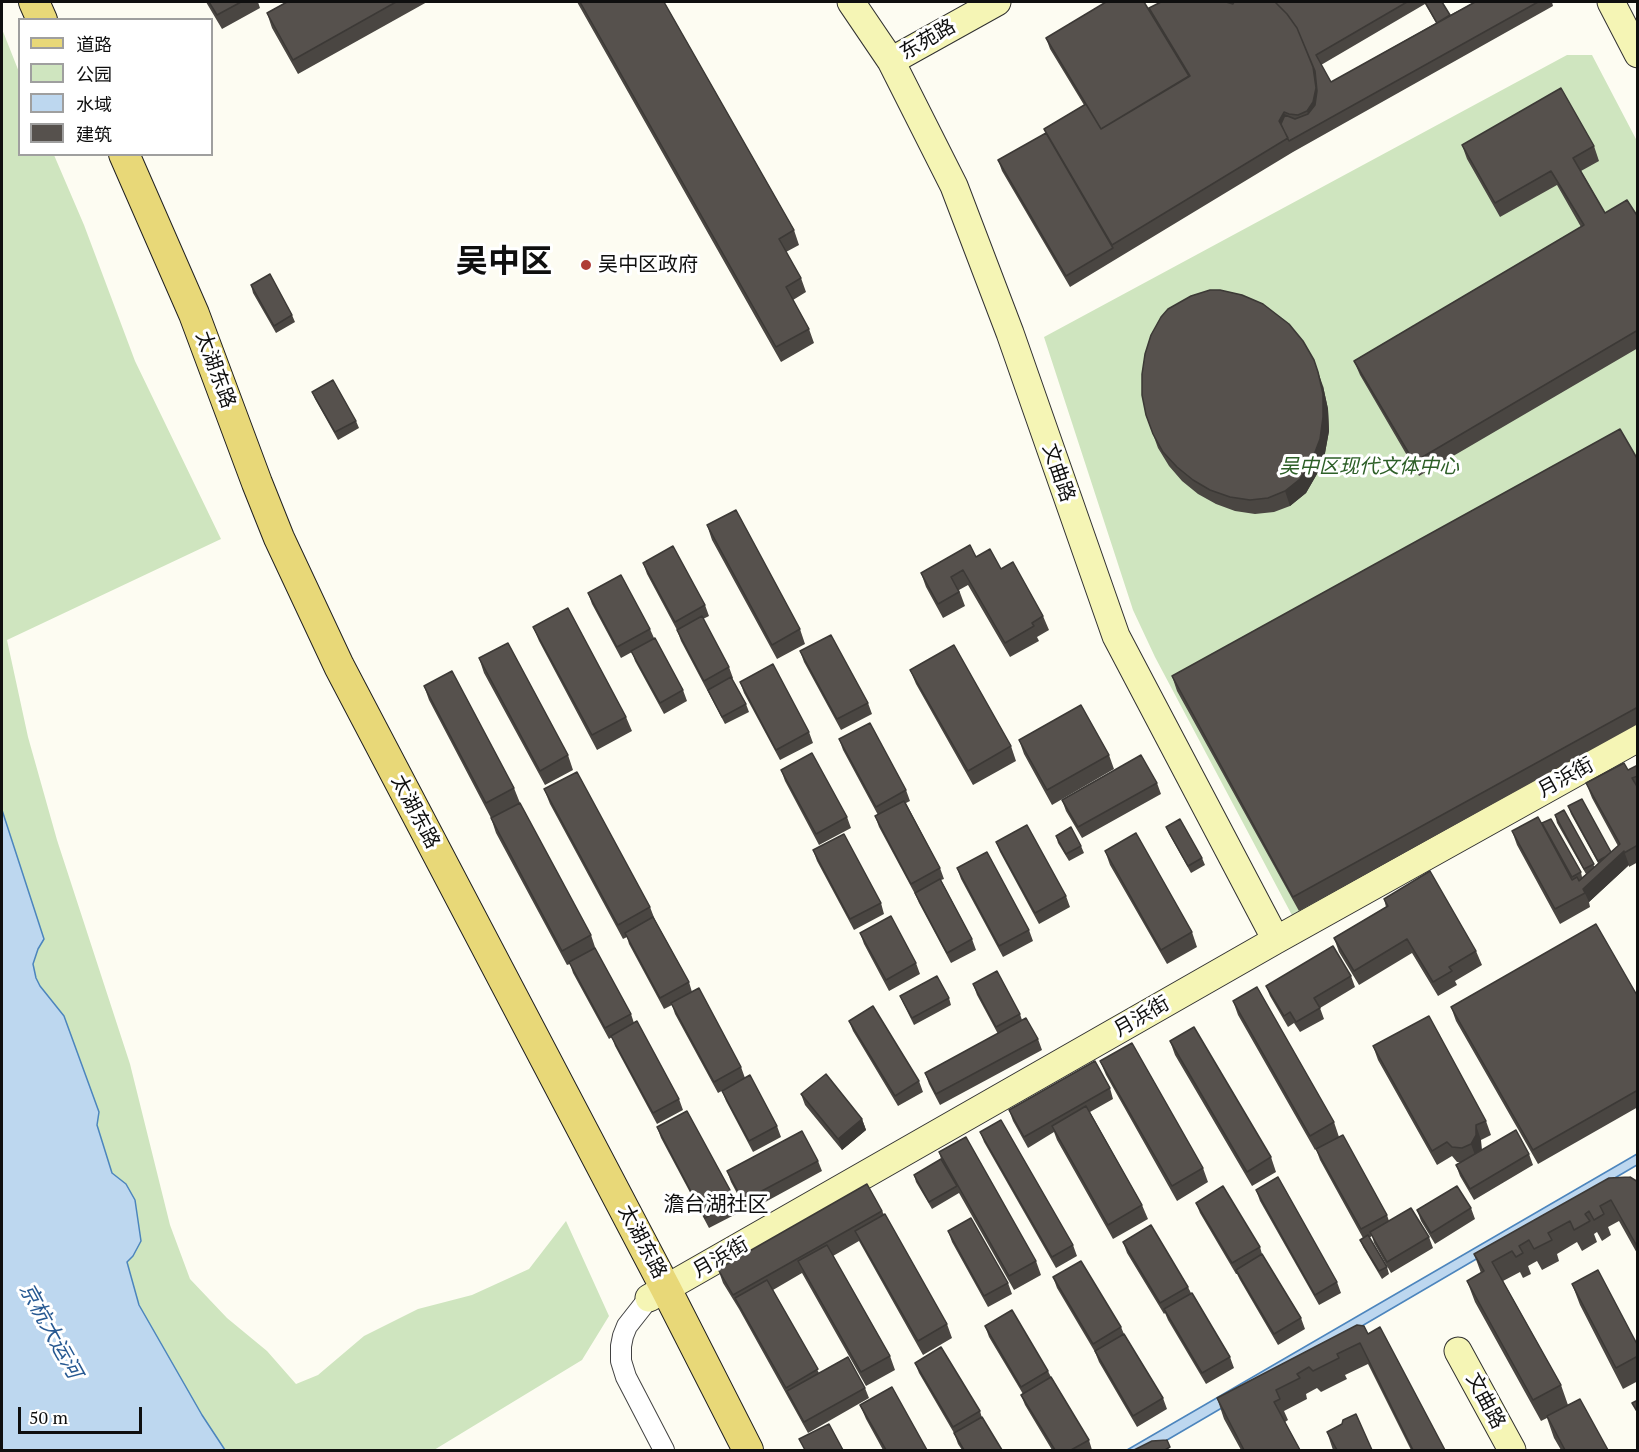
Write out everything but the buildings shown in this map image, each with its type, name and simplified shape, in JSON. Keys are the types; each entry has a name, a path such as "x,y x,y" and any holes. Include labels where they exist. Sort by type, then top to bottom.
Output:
{"main road":[{"path":"34,2 41,18"},
{"path":"56,2 63,18"},
{"name":"太湖东路","path":"103,156 172,312 261,545 321,675 658,1294 748,1450"},
{"name":"太湖东路","path":"125,156 194,314 279,538 339,666 658,1294 726,1450"}],"street":[{"name":"文曲路","path":"851,2 891,61 954,186 1010,333 1116,636 1276,940"},
{"name":"东苑路","path":"891,61 997,2"},
{"path":"1611,2 1638,54"},
{"path":"1632,2 1638,12"},
{"name":"月浜街","path":"658,1294 1276,940 1638,738"},
{"path":"658,1294 627,1326 621,1346 621,1361 626,1377 664,1450"},
{"name":"文曲路","path":"1458,1351 1512,1450"}],"green space":[{"path":"2,29 18,69 18,156 54,156 84,225 135,361 221,539 7,640 28,737 57,840 130,1064 170,1225 190,1279 227,1318 267,1351 296,1384 318,1375 364,1336 418,1309 472,1295 529,1269 566,1221 609,1316 582,1360 434,1450 179,1450 2,997"},
{"name":"吴中区现代文体中心","path":"1567,55 1592,55 1637,141 1637,728 1294,919 1155,657 1133,610 1044,337"}],"water":[{"name":"京杭大运河","path":"2,810 44,939 33,964 36,978 64,1016 99,1112 97,1125 112,1173 126,1184 135,1200 141,1241 127,1262 139,1305 202,1415 225,1450 2,1450"},
{"path":"1637,1154 1637,1165 1150,1450 1127,1450"}],"place":[{"name":"吴中区政府","path":"586,265"}],"district":[{"name":"吴中区","path":"504,263"},
{"name":"澹台湖社区","path":"716,1205"}]}
